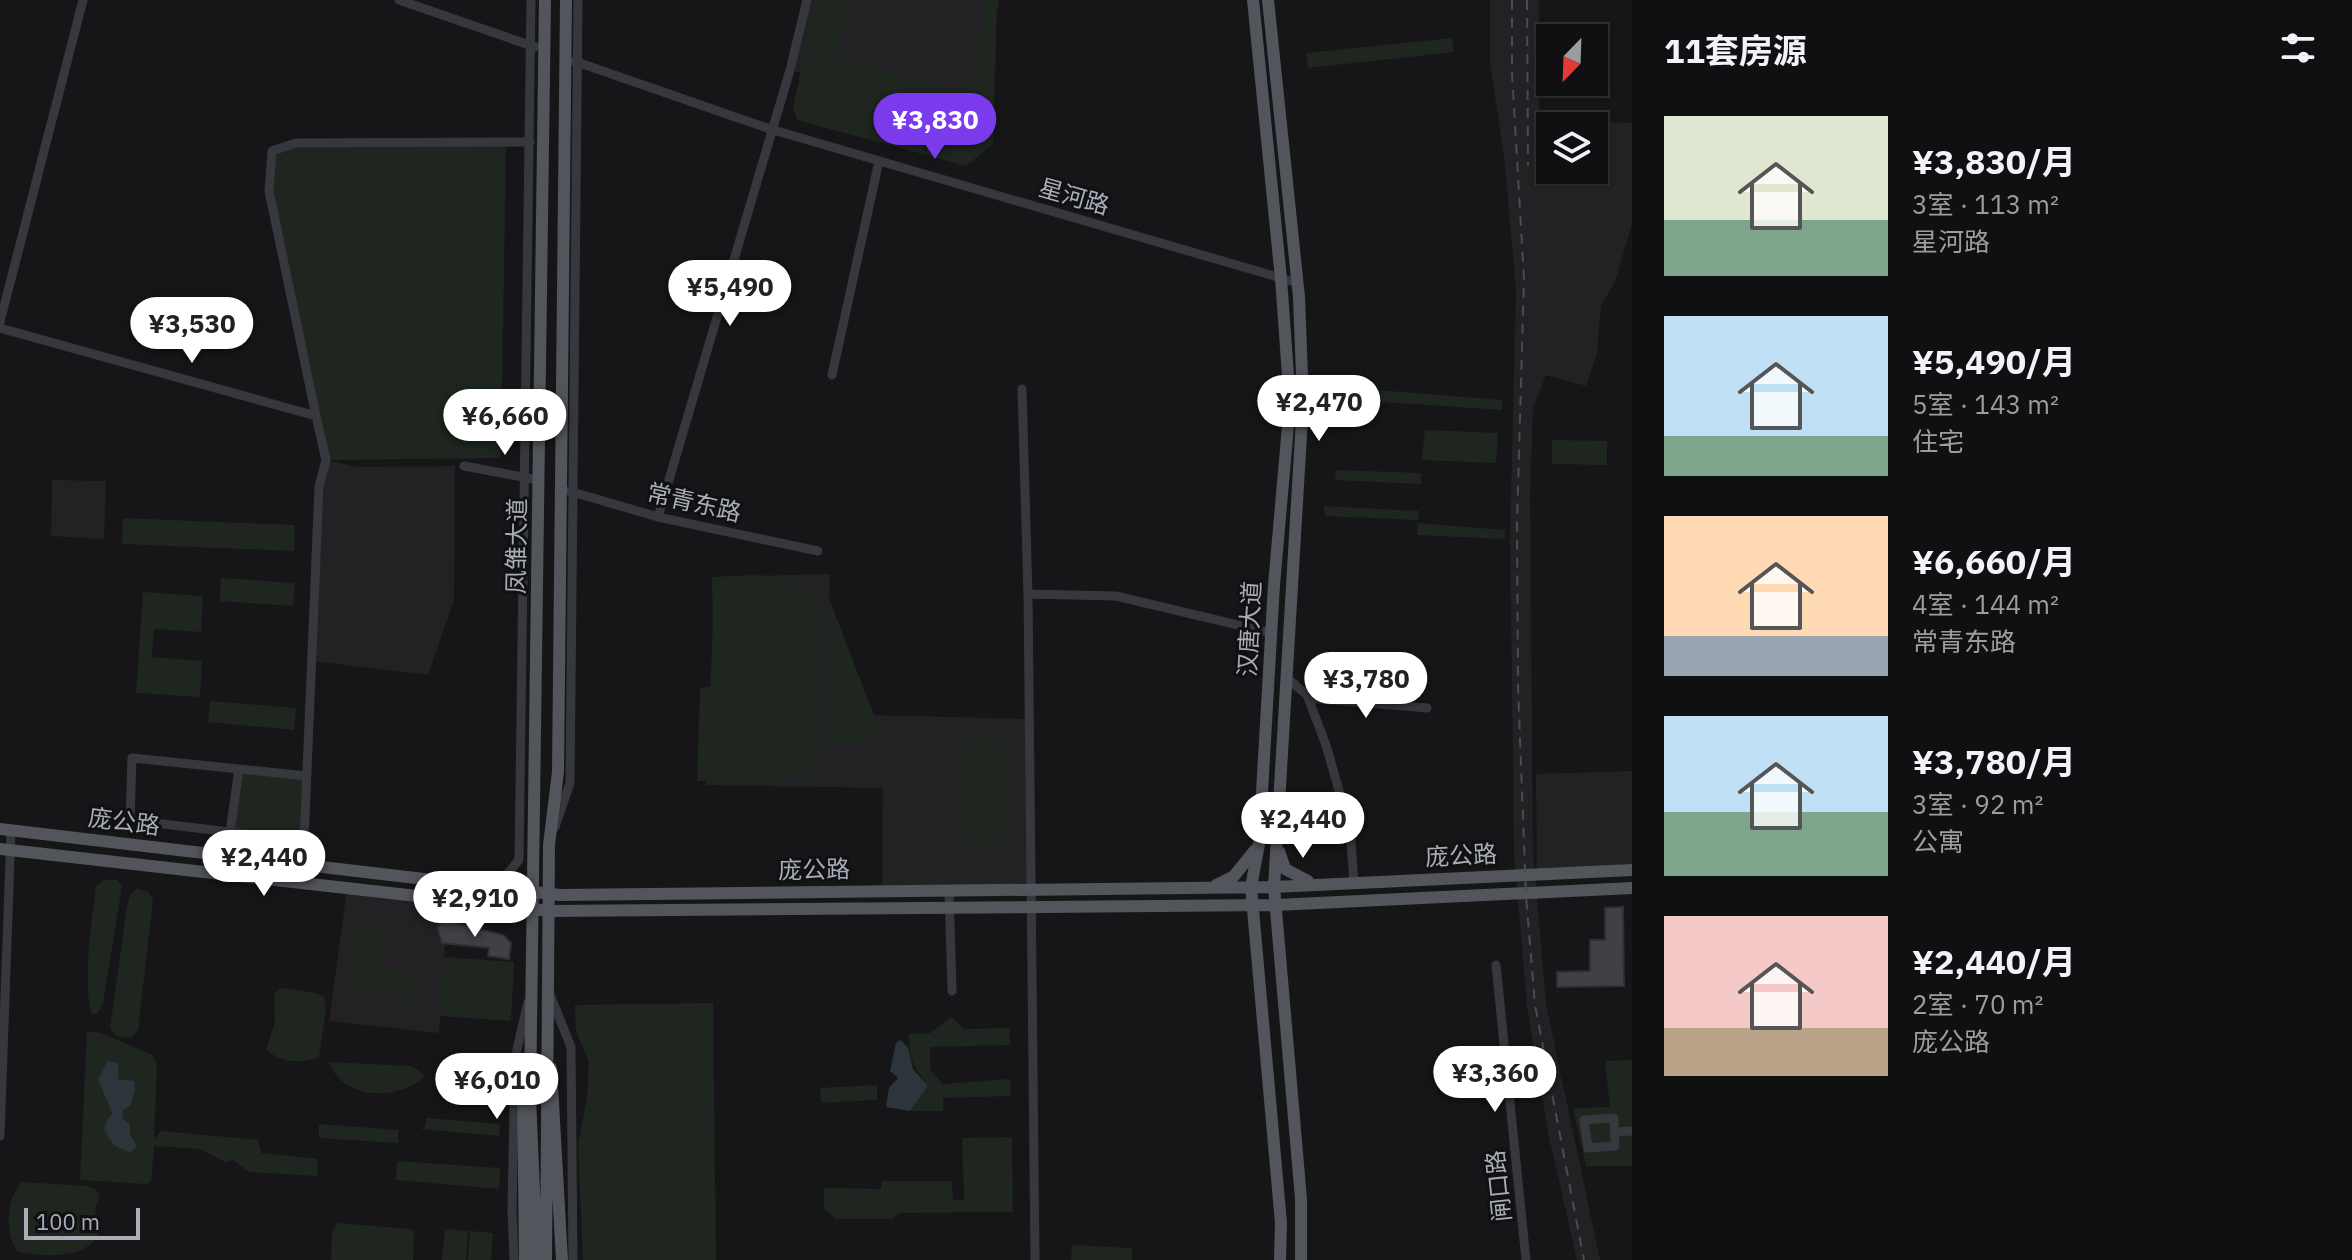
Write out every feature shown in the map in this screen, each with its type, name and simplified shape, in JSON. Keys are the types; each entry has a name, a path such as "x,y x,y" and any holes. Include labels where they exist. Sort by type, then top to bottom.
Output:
{"main road":[{"name":"凤雏大道","path":"539,1157 530,1097 537,647 533,480 541,367 545,0"},
{"name":"凤雏大道","path":"539,1157 548,988 549,845 558,772 560,606 568,490 562,412 573,61 566,0"},
{"name":"汉唐大道","path":"1253,0 1290,403 1259,844 1251,887 1281,1223 1280,1260"},
{"name":"汉唐大道","path":"1268,0 1298,283 1303,402 1274,887 1301,1199 1301,1260"},
{"name":"庞公路","path":"6,830 550,895 1274,887 1632,870"},
{"path":"1277,843 1285,869 1297,878 1319,885"},
{"path":"1210,887 1234,876 1259,844"},
{"name":"庞公路","path":"5,850 550,911 1276,905 1632,888"},
{"path":"1229,904 1243,908 1254,923"},
{"path":"1278,924 1283,912 1305,904"},
{"name":"凤雏大道","path":"525,1260 523,1081 532,1045"},
{"name":"凤雏大道","path":"546,1045 554,1085 562,1260"},
{"path":"537,1260 539,1157"},
{"path":"539,1157 546,1260"}],"street":[{"path":"0,322 83,0"},
{"path":"399,0 546,51"},
{"path":"481,887 503,879 519,860 525,597 533,480 527,426 531,0"},
{"path":"549,845 570,783 568,490 575,461 573,61 578,0"},
{"path":"658,517 770,129 790,70 807,0"},
{"name":"星河路","path":"573,61 770,129 1298,283"},
{"path":"303,865 319,487 326,460 269,191 272,151 296,143 530,142"},
{"path":"832,375 879,161"},
{"path":"0,328 316,416"},
{"path":"527,426 541,367"},
{"path":"1022,389 1028,594 1035,1260"},
{"path":"562,412 575,461"},
{"path":"464,466 533,480"},
{"name":"常青东路","path":"568,490 658,517 818,551"},
{"path":"1028,594 1116,596 1272,633"},
{"path":"525,597 537,647"},
{"path":"560,606 571,659"},
{"path":"1288,679 1308,698 1326,745 1350,829 1354,883"},
{"path":"1308,698 1427,708"},
{"path":"304,841 130,820 132,758 307,776"},
{"path":"230,832 239,769"},
{"path":"0,1136 6,830"},
{"path":"949,890 952,991"},
{"name":"闸口路","path":"1496,965 1526,1260"},
{"path":"514,1260 515,1058 532,987"},
{"path":"548,988 571,1047 573,1260"},
{"path":"1614,1118 1615,1132 1615,1146 1588,1148 1584,1120 1614,1118"},
{"path":"1615,1132 1632,1131"}],"shaded area":[{"path":"807,0 999,0 982,114 790,70"},
{"path":"816,0 847,0 838,56 966,92 987,0 997,0 993,144 966,166 797,120 793,108"},
{"path":"1490,0 1539,0 1539,24 1536,24 1536,96 1539,96 1539,112 1536,112 1536,184 1608,184 1608,122 1632,123 1632,224 1615,282 1601,305 1597,353 1586,386 1546,375 1533,409 1530,496 1533,850 1546,1004 1600,1260 1577,1260 1549,1137 1527,1007 1514,852 1510,533 1516,290 1504,156 1490,63"},
{"path":"1452,38 1454,52 1308,68 1306,53"},
{"path":"506,142 501,458 326,460 269,191 270,162 282,146"},
{"path":"1339,387 1502,400 1502,410 1338,399"},
{"path":"1425,430 1498,433 1496,463 1422,460"},
{"path":"1552,440 1607,441 1607,465 1552,464"},
{"path":"326,460 358,467 455,466 454,600 428,675 312,661"},
{"path":"1336,470 1421,473 1421,484 1335,480"},
{"path":"52,480 106,481 104,539 51,536"},
{"path":"1324,506 1419,511 1418,520 1325,516"},
{"path":"123,518 295,525 294,551 122,544"},
{"path":"1418,523 1505,530 1505,539 1417,535"},
{"path":"830,574 829,599 874,715 1029,719 1031,889 882,888 883,788 706,785 715,577"},
{"path":"759,575 791,580 804,586 814,596 821,610 822,755 819,763 803,778 697,781 700,688 714,686 712,577"},
{"path":"221,578 295,583 293,606 220,601"},
{"path":"143,592 203,596 201,632 154,629 152,657 202,661 200,697 136,693"},
{"path":"829,599 878,726 877,742 830,742"},
{"path":"210,701 296,708 294,730 208,722"},
{"path":"980,738 997,742 1008,755 1008,833 1000,844 986,849 969,844 964,836 960,814 962,753 968,742"},
{"path":"239,769 307,776 304,841 230,832"},
{"path":"1632,771 1632,864 1537,873 1536,774"},
{"path":"104,880 117,880 122,885 103,1004 98,1013 92,1015 88,987 90,933 96,886"},
{"path":"137,889 148,892 153,900 138,1030 131,1038 117,1037 110,1028 127,907 130,894"},
{"path":"347,890 448,901 439,1033 329,1021"},
{"path":"353,922 382,925 378,968 416,973 413,999 351,992 346,984"},
{"path":"443,957 514,962 511,1021 440,1016"},
{"path":"281,988 317,993 324,997 326,1009 319,1057 291,1061 277,1057 266,1049 275,1022 274,994"},
{"path":"713,1003 716,1260 583,1260 578,1145 587,1097 589,1062 576,1031 575,1005"},
{"path":"951,1017 965,1029 1009,1028 1010,1045 930,1047 930,1070 943,1084 1010,1079 1011,1096 943,1098 943,1111 910,1111 928,1086 913,1062 909,1034 930,1033"},
{"path":"87,1031 101,1033 153,1055 157,1065 154,1139 162,1131 258,1140 261,1153 318,1159 317,1176 249,1172 233,1160 225,1162 200,1149 154,1146 151,1181 146,1184 80,1180"},
{"path":"901,1040 908,1048 913,1069 928,1086 910,1111 886,1107 889,1088 898,1078 890,1071 896,1043"},
{"path":"1632,1060 1632,1166 1586,1166 1573,1108 1610,1107 1605,1061"},
{"path":"108,1061 118,1063 118,1079 134,1081 131,1105 123,1110 122,1118 130,1124 130,1134 137,1146 131,1153 114,1145 104,1130 113,1114 98,1080"},
{"path":"329,1062 412,1066 425,1076 401,1090 372,1093 346,1084 336,1075"},
{"path":"877,1085 877,1100 821,1103 820,1088"},
{"path":"426,1118 500,1124 499,1136 421,1129 426,1125"},
{"path":"319,1124 398,1130 398,1143 319,1138"},
{"path":"1012,1137 1013,1212 899,1213 892,1219 836,1219 824,1209 824,1188 881,1189 882,1181 952,1181 953,1200 964,1200 962,1138"},
{"path":"397,1161 500,1168 499,1189 396,1180"},
{"path":"22,1182 96,1189 100,1196 95,1209 100,1231 94,1240 77,1252 66,1254 18,1252 10,1236 9,1216 13,1197"},
{"path":"338,1223 410,1229 414,1232 413,1260 331,1260 332,1231"},
{"path":"445,1229 468,1231 466,1260 442,1260"},
{"path":"470,1231 493,1233 491,1260 468,1260"},
{"path":"1072,1245 1132,1248 1132,1260 1071,1260"}],"building":[{"path":"1623,907 1624,986 1557,987 1557,972 1590,971 1590,940 1605,940 1605,908"},
{"path":"444,920 503,935 511,943 509,959 488,956 489,948 442,943 437,927"}],"railway":[{"path":"1512,0 1512,73 1524,279 1517,523 1518,686 1526,896 1535,1005 1584,1260"},
{"path":"1527,0 1528,165"}]}
